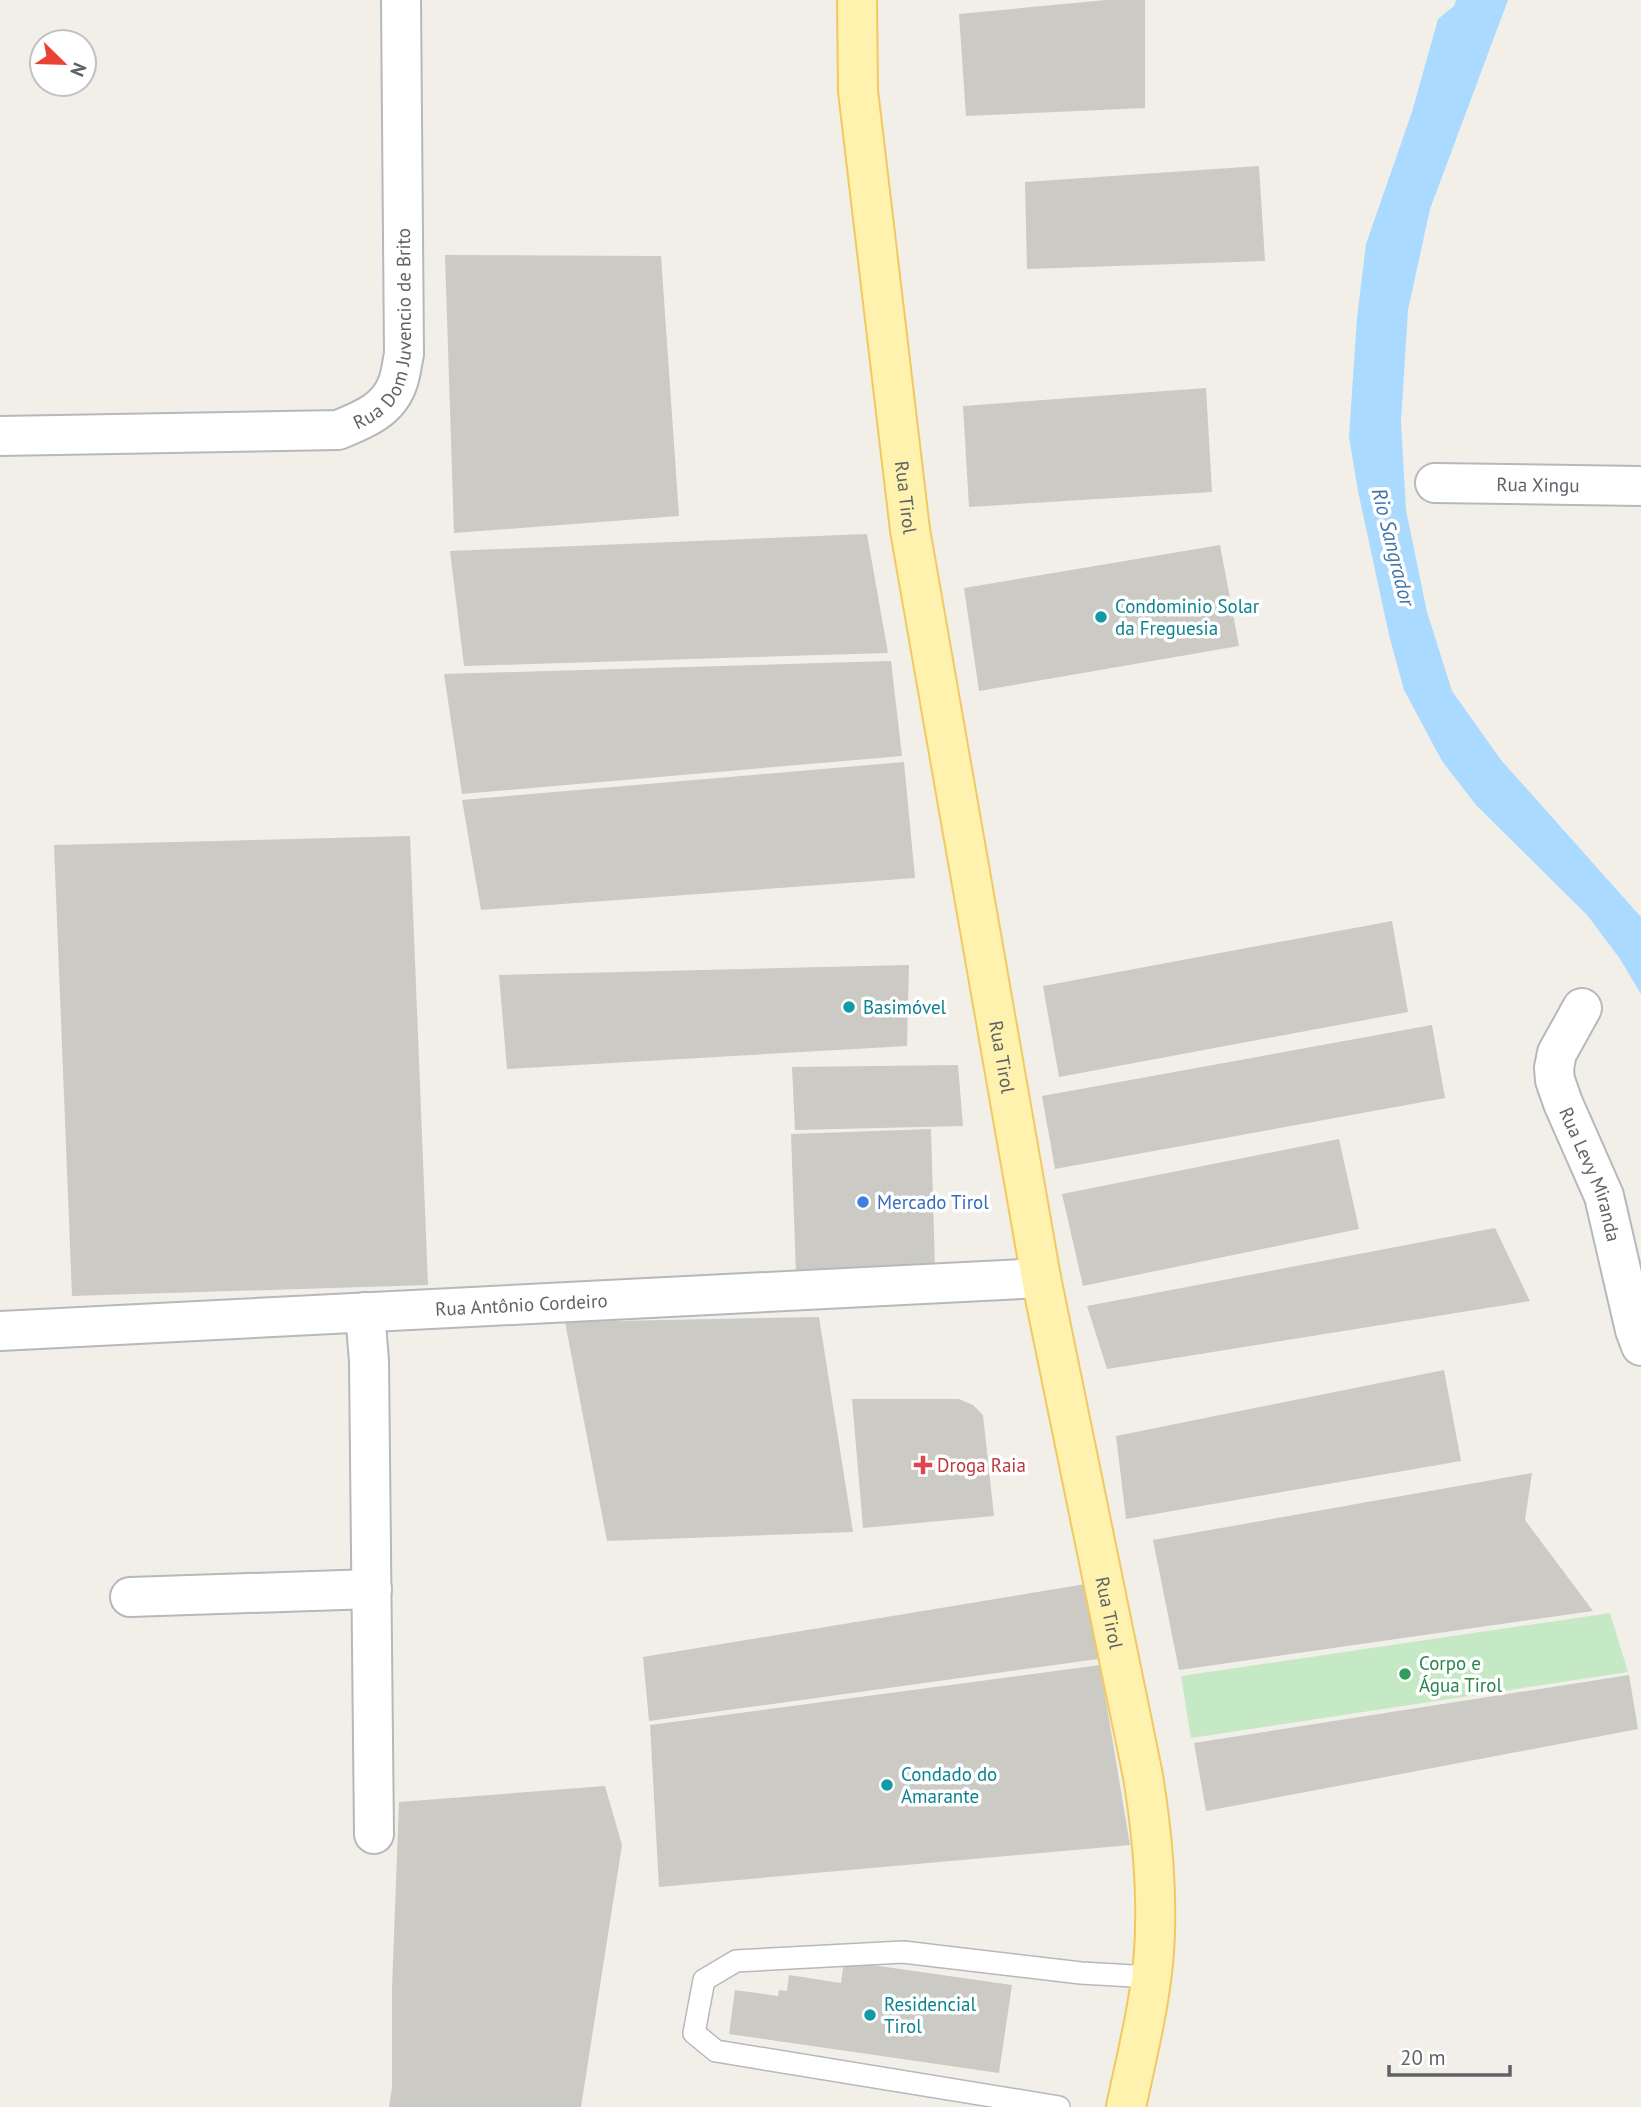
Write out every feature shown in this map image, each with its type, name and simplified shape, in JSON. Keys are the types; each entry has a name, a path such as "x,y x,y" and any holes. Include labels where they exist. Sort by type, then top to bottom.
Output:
{"main road":[{"name":"Rua Tirol","path":"857,0 858,91 910,530 1041,1278 1152,1830 1155,1880 1153,1963 1126,2107"}],"street":[{"name":"Rua Dom Juvencio de Brito","path":"0,436 338,429 369,418 387,402 398,383 404,354 401,0"},
{"name":"Rua Xingu","path":"1435,483 1641,486"},
{"name":"Rua Levy Miranda","path":"1582,1008 1557,1054 1555,1080 1604,1196 1641,1346"},
{"name":"Rua Antônio Cordeiro","path":"0,1331 1041,1278"},
{"path":"365,1312 369,1361 374,1834"},
{"path":"130,1597 372,1589"}],"lane":[{"path":"1059,2107 716,2051 694,2032 704,1980 736,1961 903,1952 1081,1973 1151,1977"}],"green space":[{"name":"Corpo e Água Tirol","path":"1610,1613 1628,1672 1191,1738 1181,1676"}],"water":[{"name":"Rio Sangrador","path":"1456,0 1508,0 1430,209 1408,310 1401,422 1406,510 1427,612 1452,691 1501,760 1641,917 1641,994 1620,959 1588,916 1476,805 1442,761 1404,690 1389,635 1358,491 1349,437 1357,318 1366,244 1412,112 1438,19 1454,6"}],"building":[{"path":"1106,0 1145,0 1145,108 966,116 959,14"},
{"path":"1259,166 1265,261 1027,269 1025,182"},
{"path":"445,255 661,256 679,516 454,533"},
{"path":"1206,388 1212,492 969,507 963,406"},
{"path":"867,534 888,653 464,666 450,551"},
{"name":"Condominio Solar da Freguesia","path":"1220,545 1239,646 979,691 964,588"},
{"path":"891,661 902,756 462,794 444,674"},
{"path":"904,762 915,878 481,910 462,800"},
{"path":"410,836 428,1285 72,1296 54,845"},
{"path":"1392,921 1408,1012 1059,1077 1043,986"},
{"path":"909,965 907,1046 507,1069 499,975"},
{"path":"1432,1025 1445,1098 1055,1169 1042,1096"},
{"path":"958,1065 963,1126 795,1130 792,1067"},
{"name":"Mercado Tirol","path":"931,1129 935,1270 796,1275 791,1134"},
{"path":"1339,1139 1359,1229 1083,1286 1062,1194"},
{"path":"1495,1228 1530,1301 1107,1369 1087,1306"},
{"path":"819,1317 853,1532 607,1541 565,1322"},
{"path":"1444,1370 1461,1461 1126,1519 1116,1436"},
{"name":"Droga Raia","path":"852,1399 959,1399 973,1405 983,1415 994,1516 863,1528"},
{"path":"1532,1473 1525,1520 1593,1611 1179,1670 1153,1540"},
{"path":"1086,1584 1098,1659 649,1721 643,1657"},
{"name":"Condado do Amarante","path":"1100,1665 1130,1845 659,1887 650,1725"},
{"path":"1629,1675 1638,1729 1206,1811 1194,1743"},
{"path":"605,1786 622,1845 581,2107 389,2107 392,2088 392,1988 399,1802"},
{"name":"Residencial Tirol","path":"844,1961 1012,1985 999,2073 729,2034 735,1990 778,1996 779,1990 787,1991 789,1975 841,1983"}],"place":[{"name":"Condominio Solar da Freguesia","path":"1101,617"},
{"name":"Basimóvel","path":"849,1007"},
{"name":"Mercado Tirol","path":"863,1202"},
{"name":"Droga Raia","path":"923,1465"},
{"name":"Corpo e Água Tirol","path":"1405,1674"},
{"name":"Condado do Amarante","path":"887,1785"},
{"name":"Residencial Tirol","path":"870,2015"}]}
